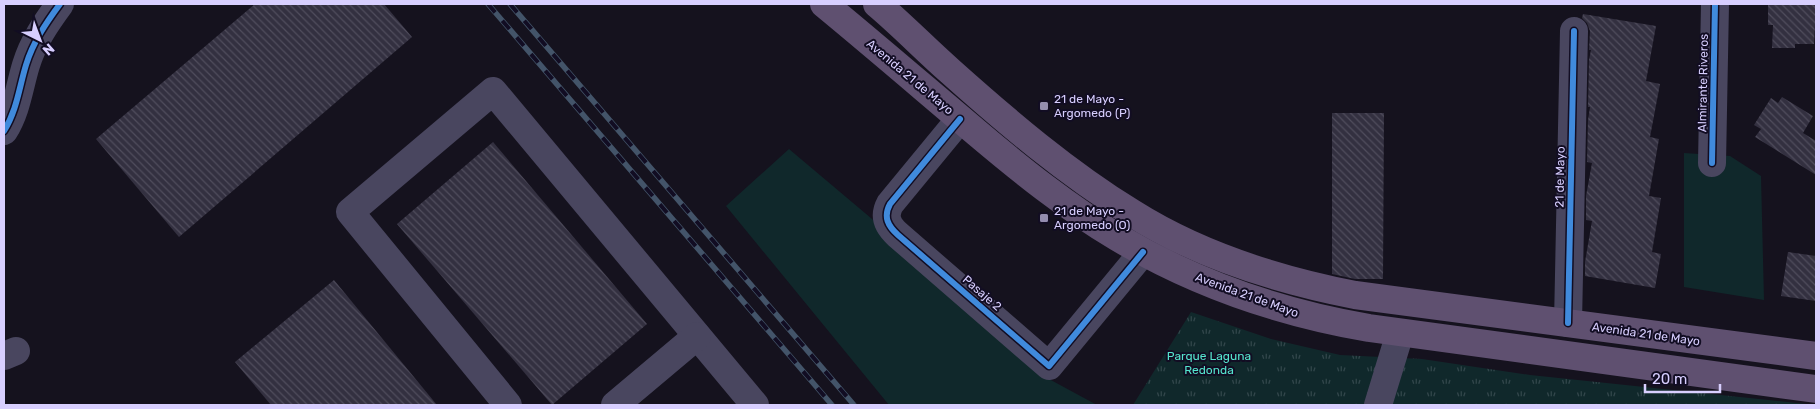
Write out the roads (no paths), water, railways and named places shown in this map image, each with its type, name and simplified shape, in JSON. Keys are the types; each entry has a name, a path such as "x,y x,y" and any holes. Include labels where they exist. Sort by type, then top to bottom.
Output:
{"main road":[{"name":"Avenida 21 de Mayo","path":"824,4 1045,189 1081,214 1143,252 1207,281 1272,306 1333,322 1400,334 1816,389"},
{"name":"Avenida 21 de Mayo","path":"877,4 1023,134 1094,188 1133,214 1171,235 1202,249 1274,276 1355,295 1816,356"},
{"path":"908,4 920,44"}],"street":[{"path":"4,131 15,108 26,66 34,45 43,27 60,4"},
{"name":"Almirante Riveros","path":"1712,163 1715,4"},
{"name":"21 de Mayo","path":"1568,324 1574,31"},
{"path":"508,405 350,212 493,91 755,405"},
{"name":"Pasaje 2","path":"960,119 890,204 887,210 888,224 898,235 1049,366 1143,252"},
{"path":"1378,405 1400,334"},
{"path":"615,405 697,336"}],"railway":[{"path":"488,4 832,405"},
{"path":"510,4 854,405"}],"place":[{"name":"21 de Mayo - Argomedo (P)","path":"1044,106"},
{"name":"21 de Mayo - Argomedo (O)","path":"1044,218"}],"park label":[{"name":"Parque Laguna Redonda","path":"1209,363"}]}
